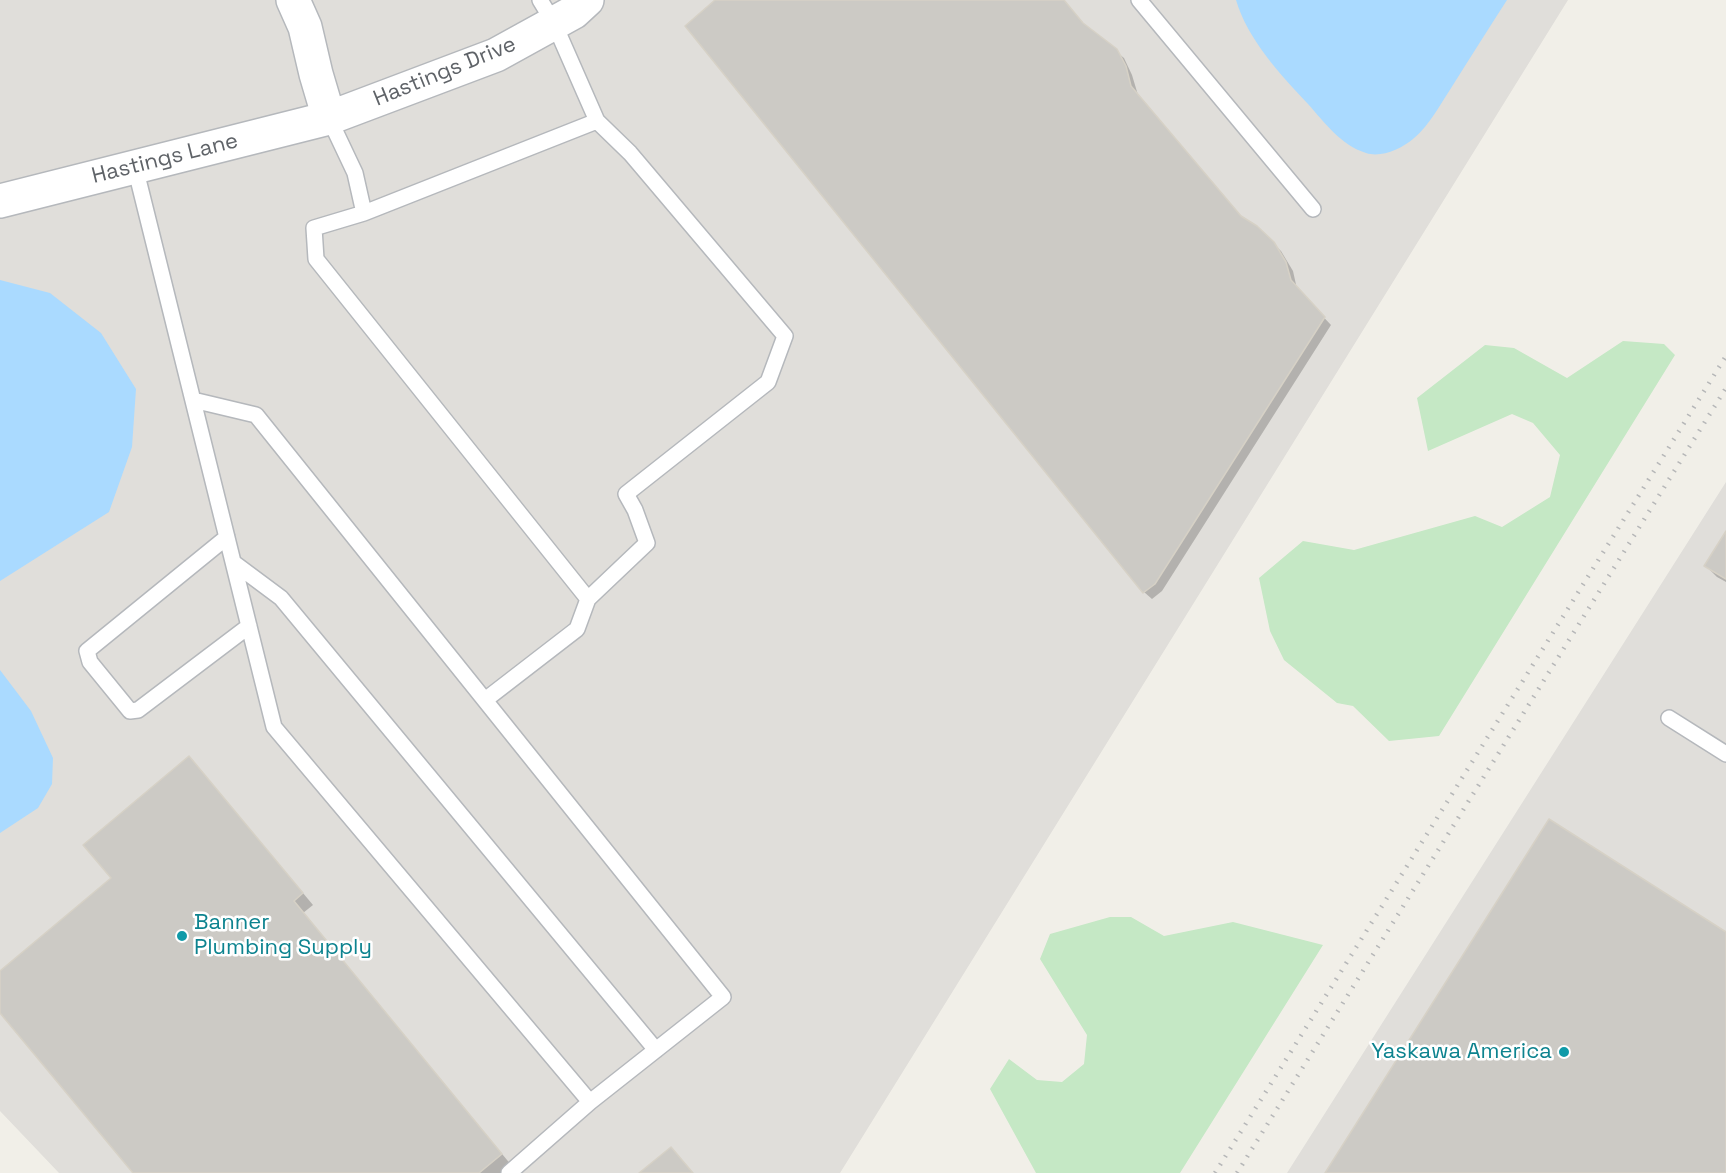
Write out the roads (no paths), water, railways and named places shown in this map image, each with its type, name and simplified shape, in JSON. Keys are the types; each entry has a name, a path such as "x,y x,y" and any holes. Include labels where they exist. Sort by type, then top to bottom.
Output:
{"street":[{"path":"293,0 305,27 329,118"},
{"name":"Hastings Drive","path":"329,118 496,55 547,11 574,12 587,0"},
{"name":"Hastings Lane","path":"0,201 329,118"}],"lane":[{"path":"1139,0 1313,209"},
{"path":"485,700 577,629 588,599 647,543 635,510 626,494 768,382 785,336 630,153 597,121 547,11"},
{"path":"329,118 355,172 364,213"},
{"path":"588,599 316,259 314,228 364,213 597,121"},
{"path":"135,167 274,728 590,1102"},
{"path":"193,400 256,415 723,997 590,1102 509,1173"},
{"path":"227,537 87,651 90,662 130,711 138,710 249,626"},
{"path":"234,564 281,598 656,1050"},
{"path":"1669,718 1726,754"}],"water":[{"path":"1236,0 1507,0 1425,127 1403,146 1391,152 1372,154 1357,149 1341,139 1287,81 1266,56 1248,29"},
{"path":"0,280 50,293 101,333 136,389 132,447 109,512 0,581"},
{"path":"0,670 31,711 53,758 52,784 38,808 0,833"}],"railway":[{"path":"1215,1173 1726,356"},
{"path":"1237,1173 1726,388"}],"place":[{"name":"Banner Plumbing Supply","path":"182,936"},
{"name":"Yaskawa America","path":"1564,1052"}]}
